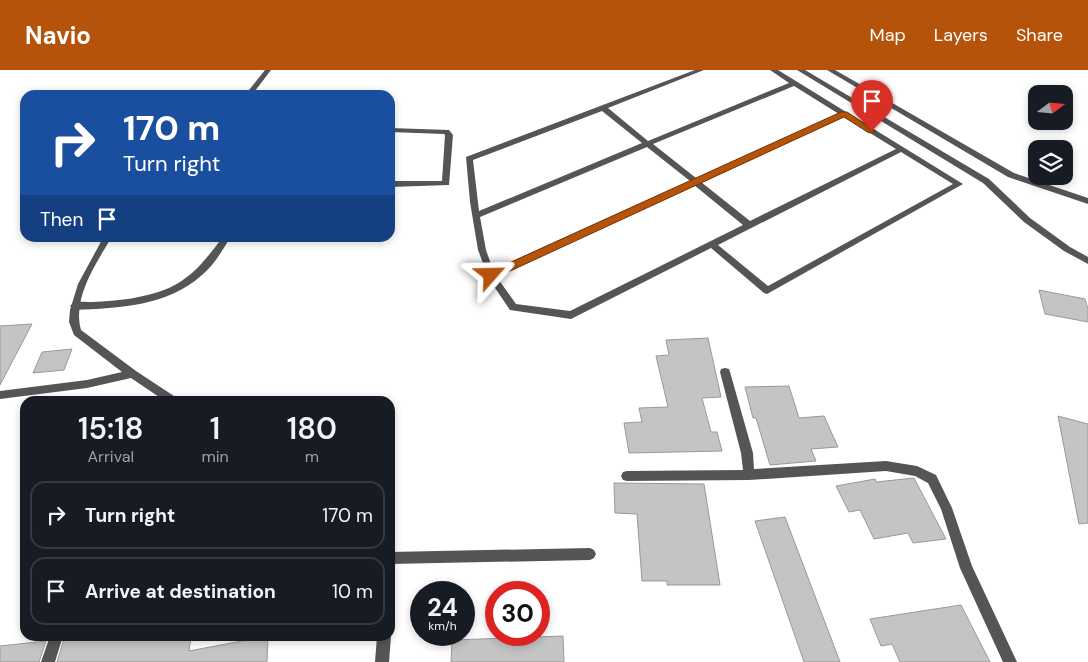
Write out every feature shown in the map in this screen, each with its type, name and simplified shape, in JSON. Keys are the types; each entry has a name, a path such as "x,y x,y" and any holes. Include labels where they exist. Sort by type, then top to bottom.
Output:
{"street":[{"path":"252,90 268,70"},
{"path":"701,70 469,158 481,242 491,275 514,307 571,315 900,148"},
{"path":"712,244 767,291 959,184 773,70"},
{"path":"800,70 986,181 1027,220 1068,250 1088,261"},
{"path":"830,70 1012,175 1088,201"},
{"path":"476,215 794,83"},
{"path":"602,108 749,225"},
{"path":"491,275 844,114"},
{"path":"395,130 446,132 449,135 446,183 395,184"},
{"path":"105,242 82,284 75,306 73,321 77,332 132,374 165,396"},
{"path":"75,306 136,300 169,292 200,272 223,242"},
{"path":"725,372 747,453 750,475"},
{"path":"1,396 87,384 132,374"},
{"path":"627,476 750,475 886,466 917,471 932,479 946,508 966,568 1010,662"},
{"path":"395,558 590,554"},
{"path":"48,662 56,641"},
{"path":"382,662 384,641"}],"building":[{"path":"1039,290 1085,299 1088,309 1088,322 1045,314"},
{"path":"32,324 0,385 0,326"},
{"path":"708,338 721,397 702,398 711,432 717,432 722,451 629,453 624,423 642,422 639,408 668,407 656,356 669,355 666,340"},
{"path":"72,349 64,370 33,373 42,352"},
{"path":"789,386 799,418 824,416 838,447 811,449 816,461 770,465 756,418 753,418 745,387"},
{"path":"1058,416 1088,424 1088,523 1079,524"},
{"path":"914,478 946,539 913,543 908,533 874,539 860,510 849,512 836,486 875,479 876,482"},
{"path":"614,483 704,484 720,585 667,585 667,581 642,581 637,514 615,513"},
{"path":"785,517 840,662 804,662 755,521"},
{"path":"961,605 990,662 900,662 892,644 881,646 870,619"},
{"path":"550,636 563,636 564,662 451,662 452,646 475,646 475,639 485,639 485,646 550,646"},
{"path":"46,641 39,662 0,662 0,646"},
{"path":"63,641 190,641 189,651 242,641 268,641 267,662 57,662"}],"route":[{"path":"491,275 844,114 872,131"}]}
